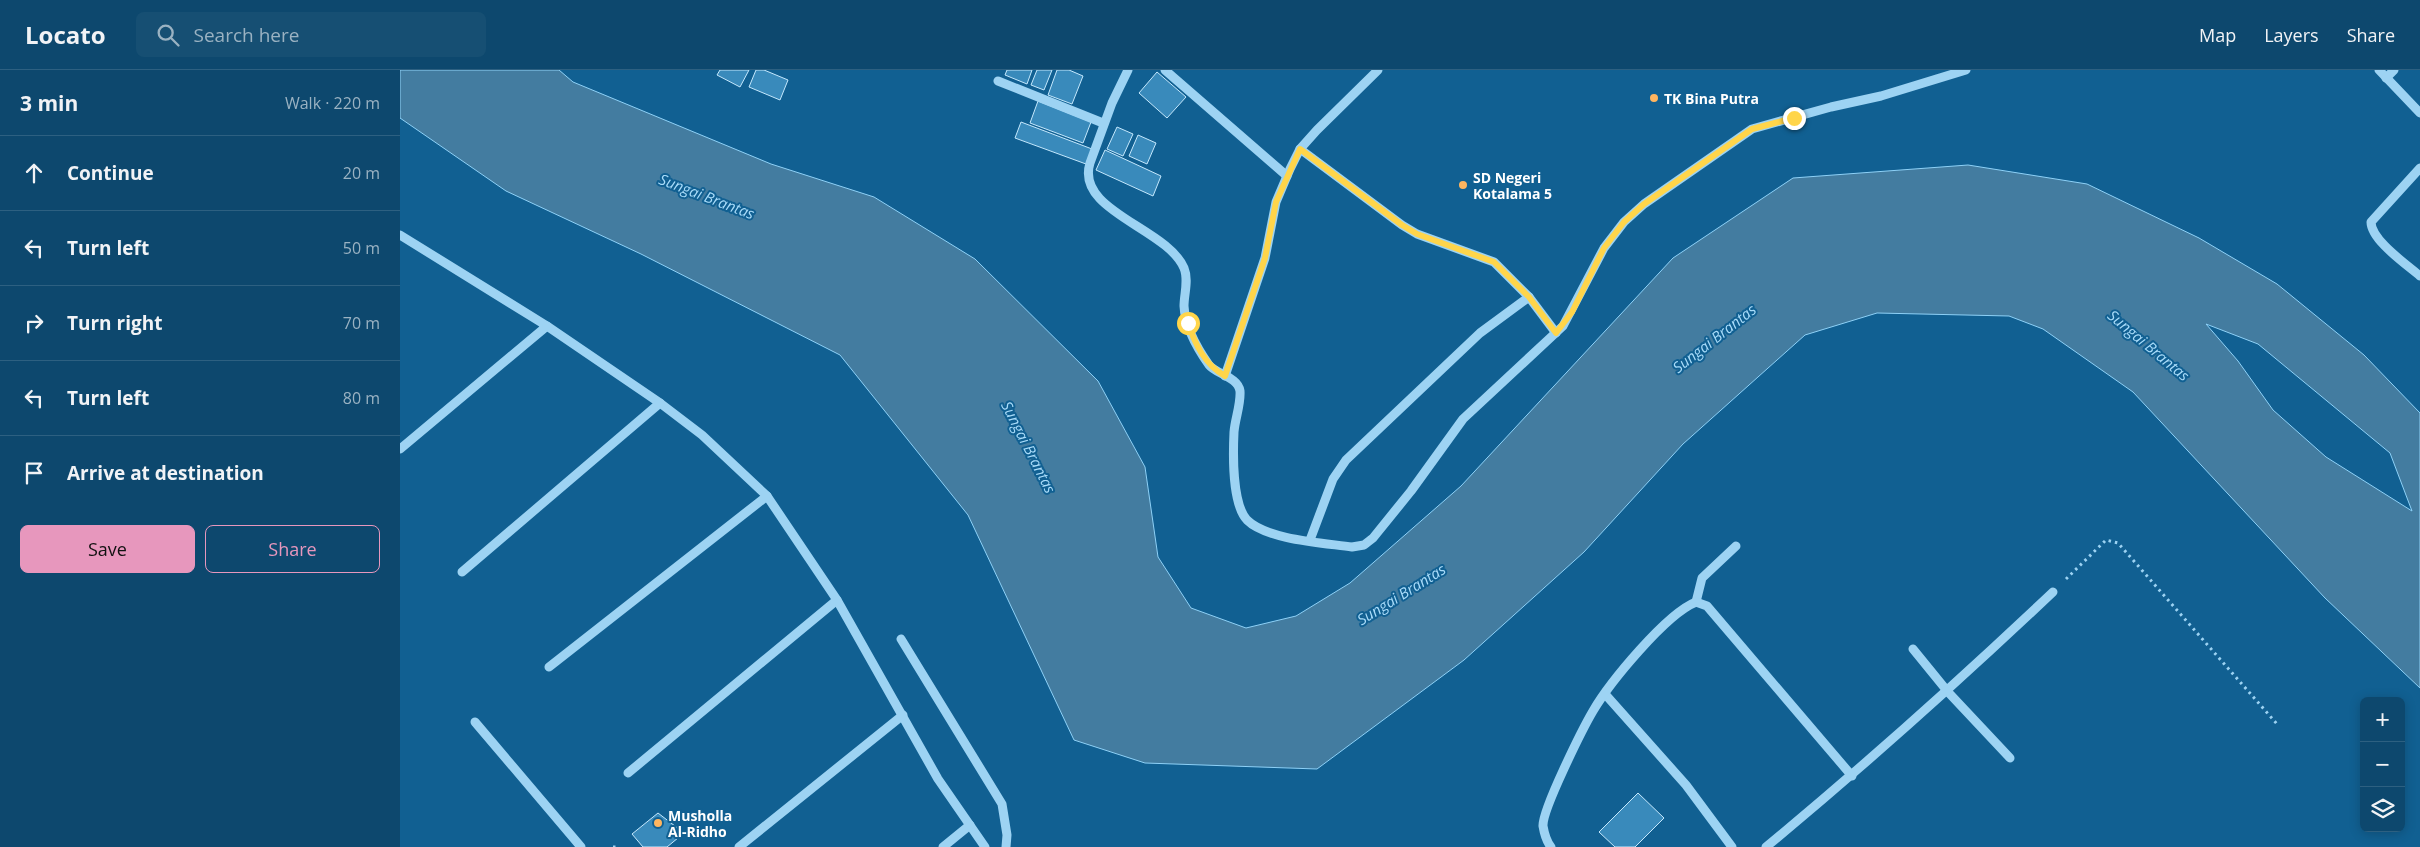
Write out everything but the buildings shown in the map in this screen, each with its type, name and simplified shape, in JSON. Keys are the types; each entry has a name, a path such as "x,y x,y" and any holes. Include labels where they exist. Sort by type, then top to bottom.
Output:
{"street":[{"path":"1128,70 1103,123 1086,173 1090,188 1100,200 1165,244 1185,269 1184,306 1192,337 1209,365 1237,384 1240,391 1234,430 1233,469 1243,514 1247,520 1262,530 1352,547 1369,542 1411,491 1463,419 1556,333 1572,312 1604,248 1624,222 1644,204 1752,129 1831,107 1890,94 1966,70"},
{"path":"1165,70 1287,176"},
{"path":"1225,376 1265,258 1276,202 1300,149 1378,70"},
{"path":"2379,70 2420,113"},
{"path":"2386,78 2394,70"},
{"path":"998,81 1103,123"},
{"path":"1300,149 1402,225 1417,234 1494,262 1529,297 1556,333"},
{"path":"2420,168 2371,222 2371,229 2377,237 2420,276"},
{"path":"400,235 547,326 660,403 702,435 766,496 837,600 938,779 984,847"},
{"path":"1310,540 1333,479 1346,460 1480,333 1529,297"},
{"path":"400,449 547,326"},
{"path":"462,572 660,403"},
{"path":"550,667 766,496"},
{"path":"1696,602 1702,578 1736,546"},
{"path":"1766,847 1852,776 1948,692 2054,592"},
{"path":"628,773 837,600"},
{"path":"1551,847 1543,825 1552,798 1593,710 1639,650 1684,606 1696,602 1707,606 1852,776"},
{"path":"901,639 1002,804 1007,834 1006,847"},
{"path":"1914,649 1948,692 2010,758"},
{"path":"1605,694 1686,785 1732,847"},
{"path":"739,847 903,714"},
{"path":"475,722 582,847"},
{"path":"943,847 970,825"}],"path":[{"path":"2054,592 2106,540 2118,543 2277,724"}],"water":[{"name":"Sungai Brantas","path":"400,70 559,70 573,82 771,164 874,197 975,259 1098,381 1145,467 1158,557 1191,608 1246,628 1296,616 1350,583 1461,486 1673,258 1793,178 1968,165 2087,184 2199,238 2277,284 2364,355 2420,413 2420,688 2325,598 2133,392 2043,329 2009,316 1877,313 1805,335 1683,444 1584,552 1464,660 1317,769 1145,763 1074,740 968,515 840,355 641,254 506,191 400,118","holes":["2206,324 2258,344 2390,453 2412,511 2326,457 2273,410 2238,361"]}],"place":[{"name":"TK Bina Putra","path":"1654,98"},
{"name":"SD Negeri Kotalama 5","path":"1463,185"},
{"name":"Musholla Al-Ridho","path":"658,823"}],"route":[{"path":"1188,323 1192,337 1209,365 1225,376 1265,258 1276,202 1300,149 1402,225 1417,234 1494,262 1529,297 1556,333 1564,326 1572,312 1604,248 1624,222 1644,204 1752,129 1794,118"}]}
